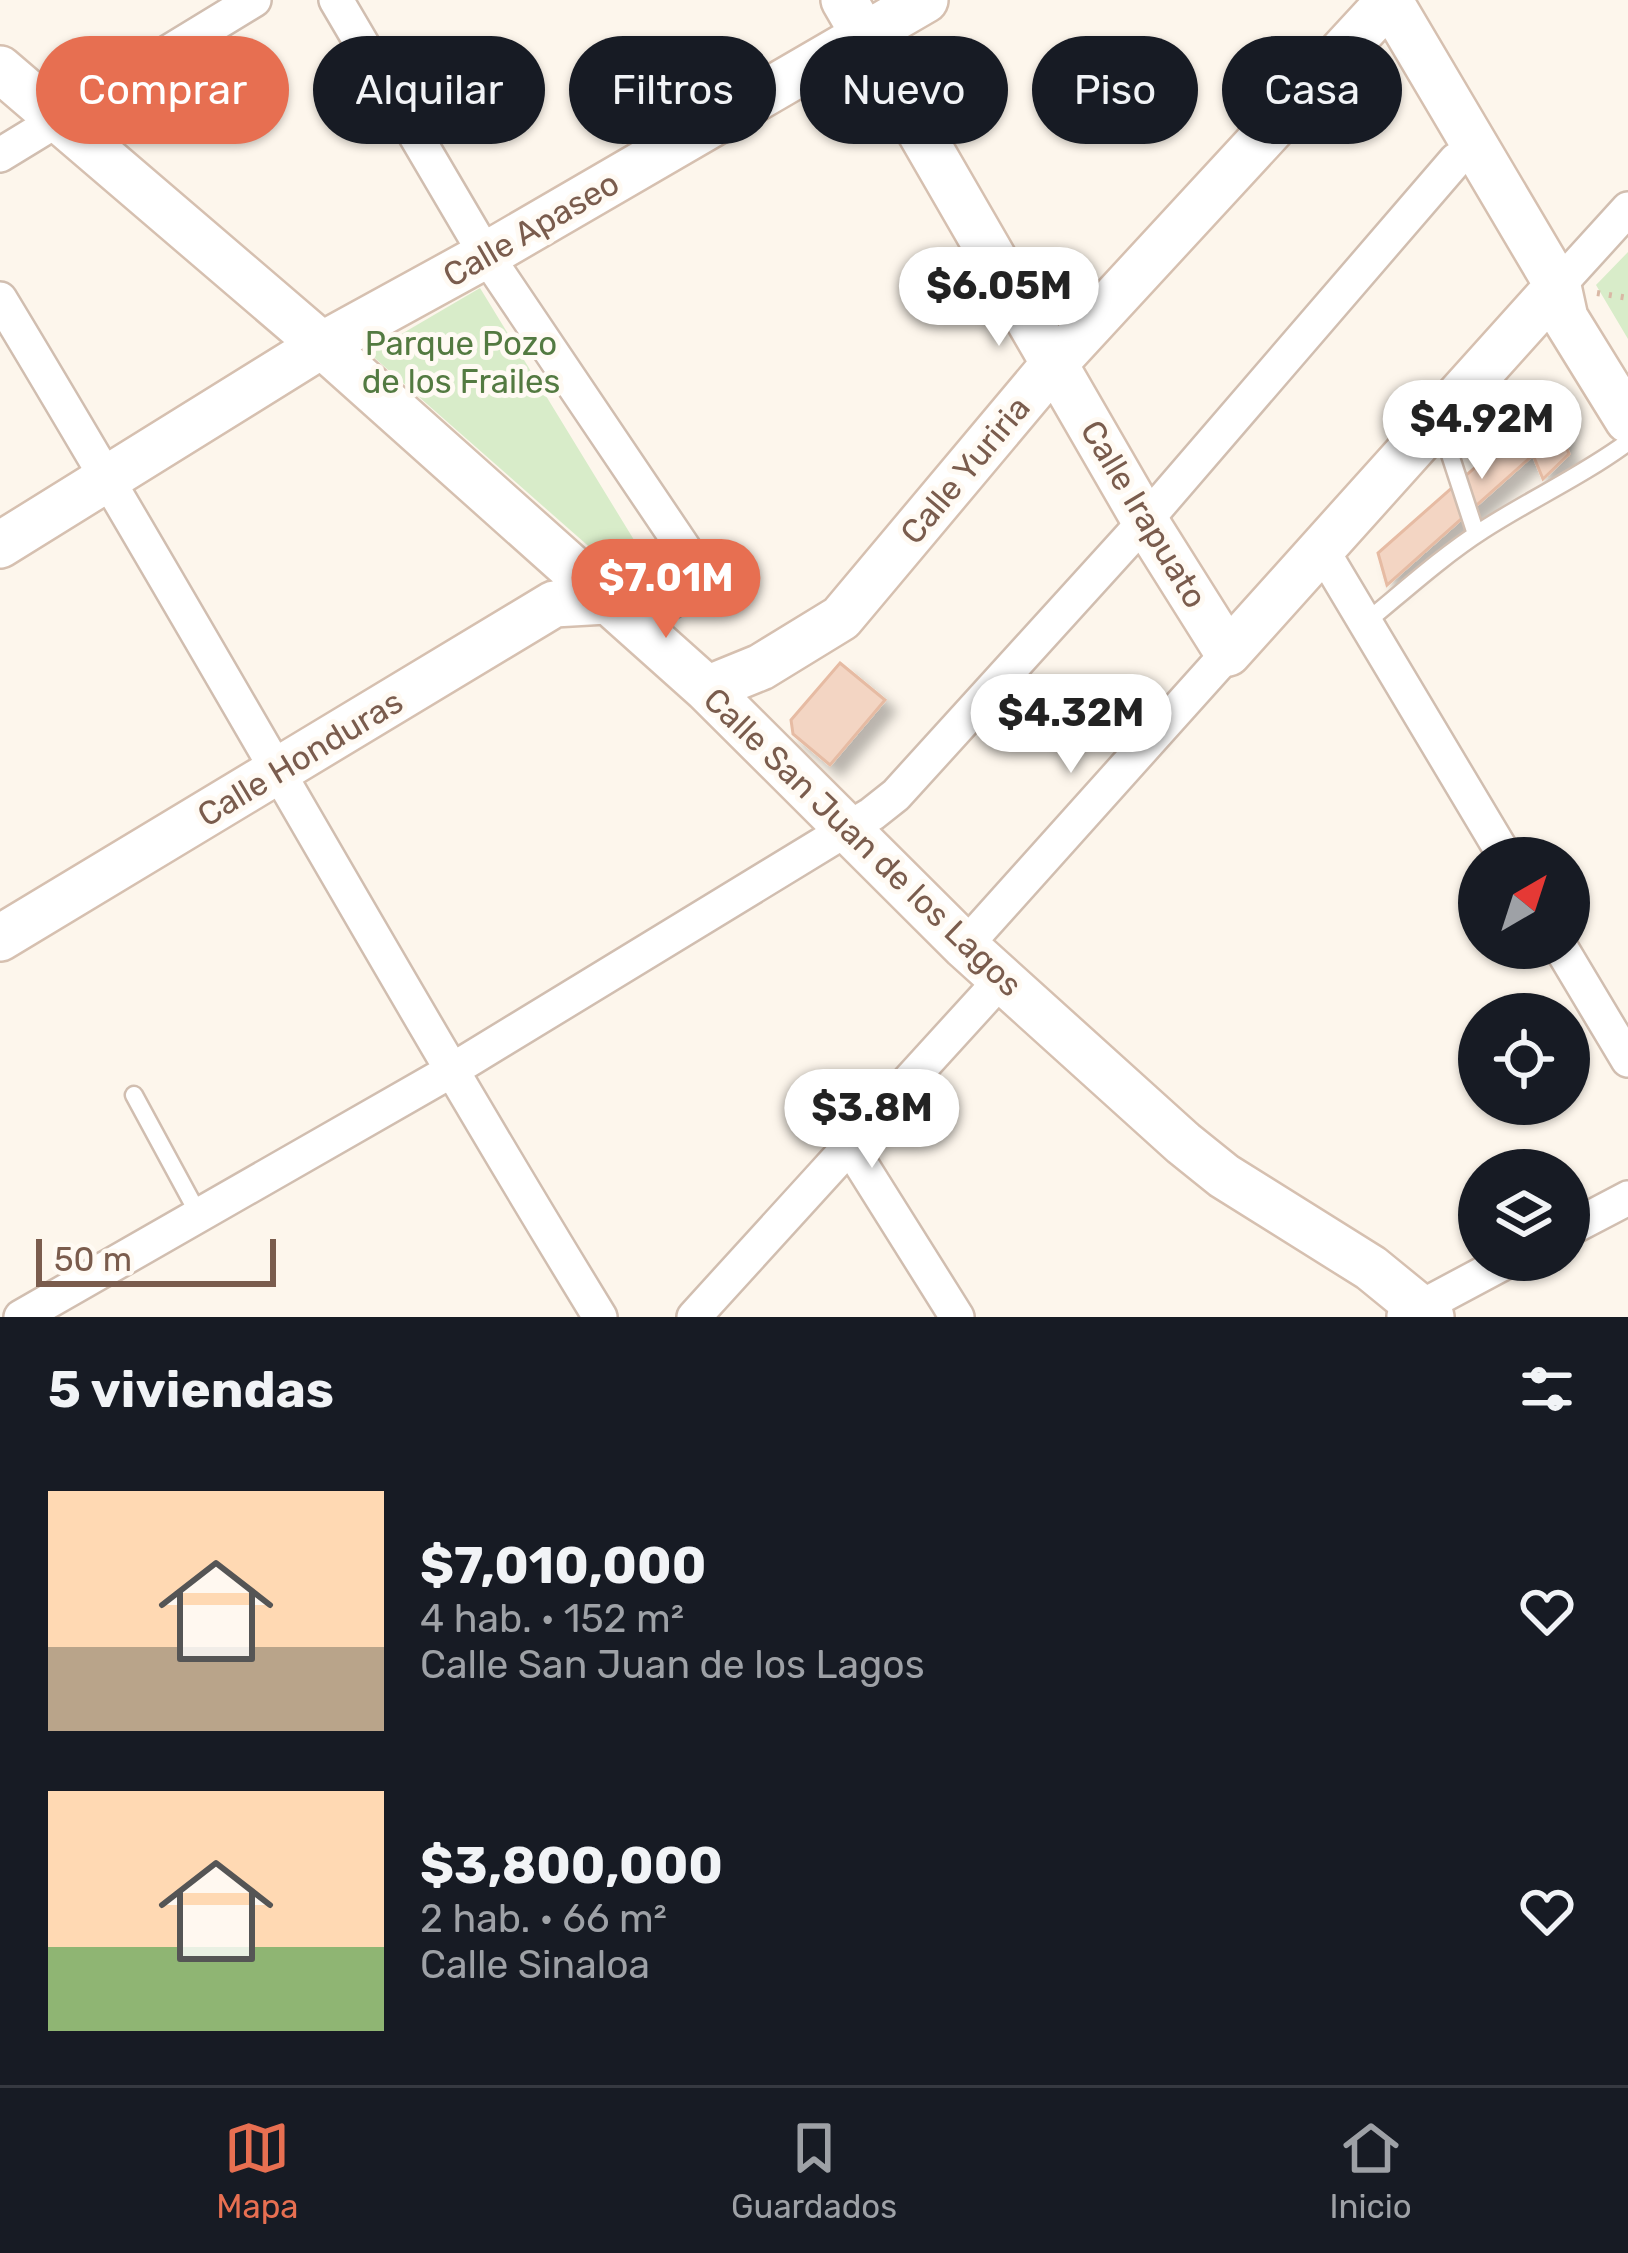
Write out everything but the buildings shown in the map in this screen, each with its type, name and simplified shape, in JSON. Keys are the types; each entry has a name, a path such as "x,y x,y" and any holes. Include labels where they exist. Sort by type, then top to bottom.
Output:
{"street":[{"path":"195,36 254,0"},
{"path":"336,0 486,255 693,562 691,580 678,598 657,608 606,601"},
{"name":"Calle Apaseo","path":"0,545 322,345 486,255 855,18 925,0"},
{"path":"1380,4 1456,160 1628,420"},
{"path":"1380,4 1554,303"},
{"name":"Calle Yuriria","path":"707,689 761,667 841,618 1054,364 1380,4"},
{"name":"Calle Irapuato","path":"855,18 1145,521 1228,653"},
{"name":"Calle San Juan de los Lagos","path":"0,69 36,102"},
{"path":"0,154 36,132"},
{"name":"Calle San Juan de los Lagos","path":"84,144 322,345 707,689 964,946 1224,1176 1371,1268 1418,1313"},
{"path":"21,1317 449,1072 896,795 1145,521 1456,160"},
{"path":"964,946 1439,420 1554,303 1628,209"},
{"path":"0,299 109,478 449,1072 600,1317"},
{"path":"1322,550 1493,837"},
{"name":"Calle Honduras","path":"0,938 554,604 606,601"},
{"path":"1574,969 1628,1060"},
{"path":"694,1317 1001,980"},
{"path":"849,1145 957,1317"},
{"path":"1590,1218 1628,1198"},
{"path":"1418,1313 1472,1281"}],"lane":[{"path":"1439,420 1476,534"},
{"path":"1364,623 1476,534 1582,475 1628,442"},
{"path":"134,1095 199,1215"}],"green space":[{"path":"1628,252 1628,339 1596,285"},
{"name":"Parque Pozo de los Frailes","path":"480,288 664,589 644,595 369,353"}]}
